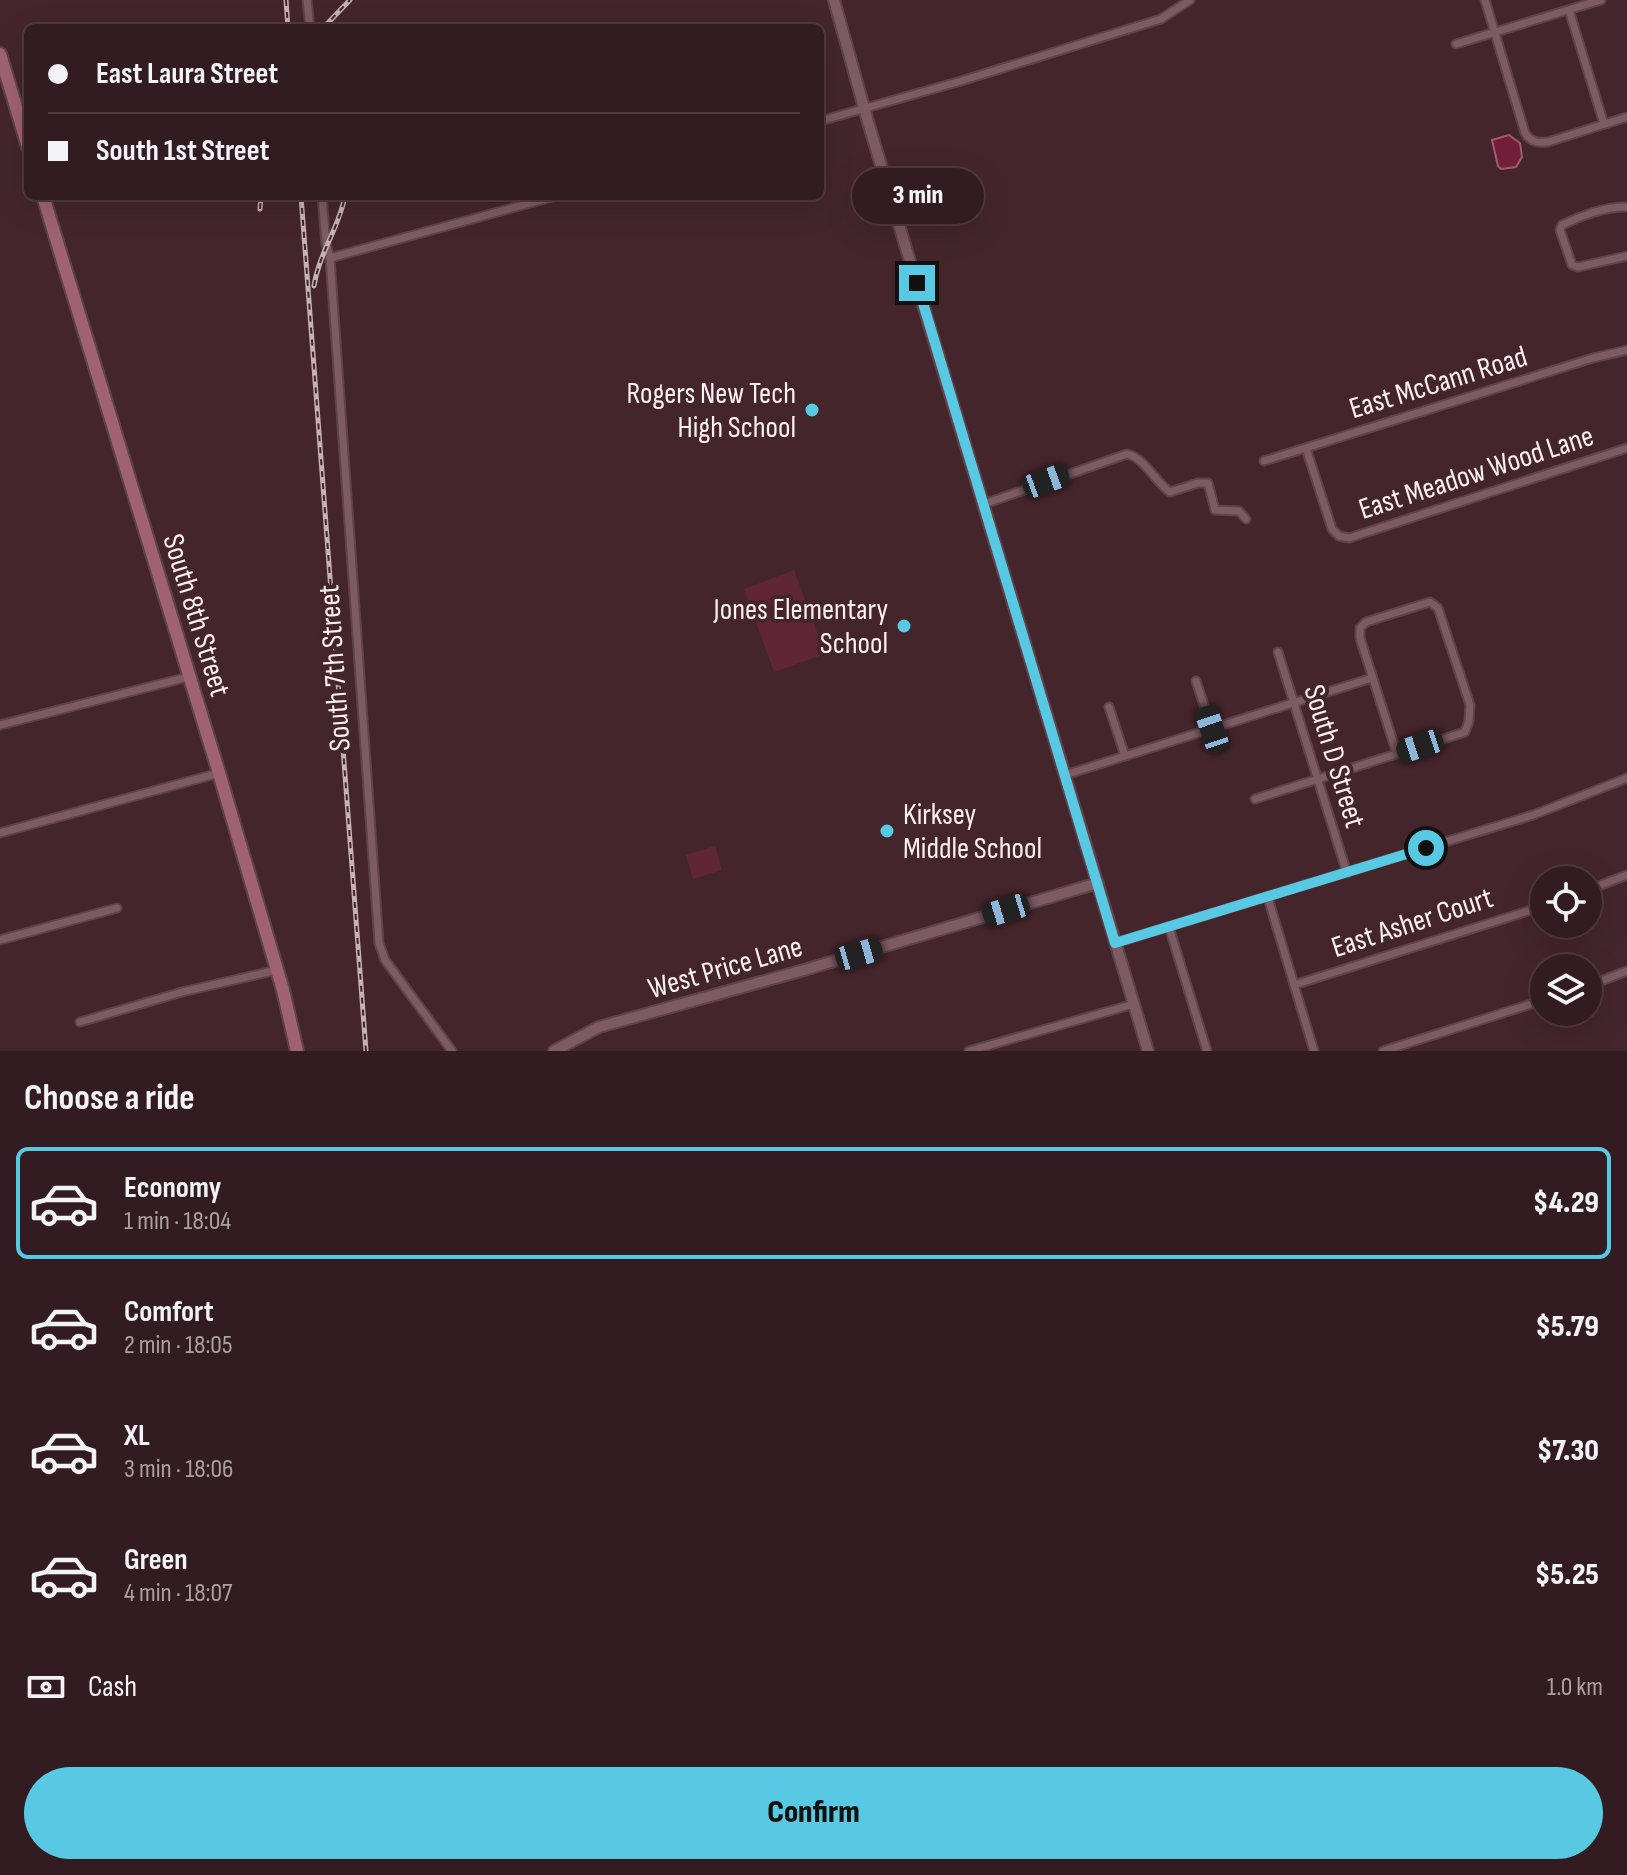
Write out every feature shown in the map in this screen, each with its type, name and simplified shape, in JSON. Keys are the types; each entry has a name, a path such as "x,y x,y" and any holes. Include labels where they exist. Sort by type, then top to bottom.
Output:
{"main road":[{"path":"834,0 863,108 1148,1051"},
{"path":"0,54 24,134"},
{"name":"South 8th Street","path":"44,200 219,773 277,970 297,1051"},
{"name":"West Price Lane","path":"554,1051 599,1027 1098,883"}],"street":[{"path":"307,0 310,24"},
{"path":"824,120 1161,19 1190,0"},
{"path":"1485,0 1525,133 1530,139 1538,143 1627,117"},
{"path":"1456,44 1601,0"},
{"path":"1569,10 1604,124"},
{"name":"South 7th Street","path":"322,200 330,258 379,943 385,960 452,1051"},
{"path":"330,258 541,200"},
{"path":"1627,207 1615,207 1562,225 1560,230 1572,265 1578,267 1627,256"},
{"name":"East McCann Road","path":"1264,461 1627,350"},
{"name":"East Meadow Wood Lane","path":"1306,448 1332,529 1339,536 1349,538 1627,448"},
{"path":"984,504 1127,454 1135,456 1170,492 1208,483 1215,510 1239,511 1246,519"},
{"name":"South D Street","path":"1430,602 1438,608 1470,705 1465,732 1397,754 1372,678 1360,628 1366,622 1430,602"},
{"name":"South D Street","path":"1278,652 1347,873"},
{"path":"0,725 188,677"},
{"path":"1065,775 1372,678"},
{"path":"1196,681 1212,729"},
{"path":"1109,707 1125,756"},
{"path":"1255,799 1397,754"},
{"path":"0,833 219,773"},
{"path":"1115,943 1533,815 1627,778"},
{"path":"1602,885 1627,875"},
{"path":"1268,898 1314,1051"},
{"path":"0,940 117,908"},
{"name":"East Asher Court","path":"1294,985 1530,910"},
{"path":"1169,927 1207,1051"},
{"path":"80,1022 182,992 277,970"},
{"path":"1602,981 1627,971"},
{"path":"969,1051 1134,1004"},
{"path":"1383,1051 1530,1004"}],"shaded area":[{"path":"1509,135 1520,143 1522,157 1516,167 1501,169 1492,140"},
{"path":"794,570 825,654 774,672 744,589"},
{"path":"715,846 722,870 693,879 686,855"}],"railway":[{"path":"286,0 288,24"},
{"path":"327,24 350,0"},
{"path":"260,209 261,200"},
{"path":"301,200 366,1051"},
{"path":"314,286 344,200"}],"place":[{"name":"Rogers New Tech High School","path":"812,410"},
{"name":"Jones Elementary School","path":"904,626"},
{"name":"Kirksey Middle School","path":"887,831"}],"route":[{"path":"917,283 1115,943 1426,848"}]}
